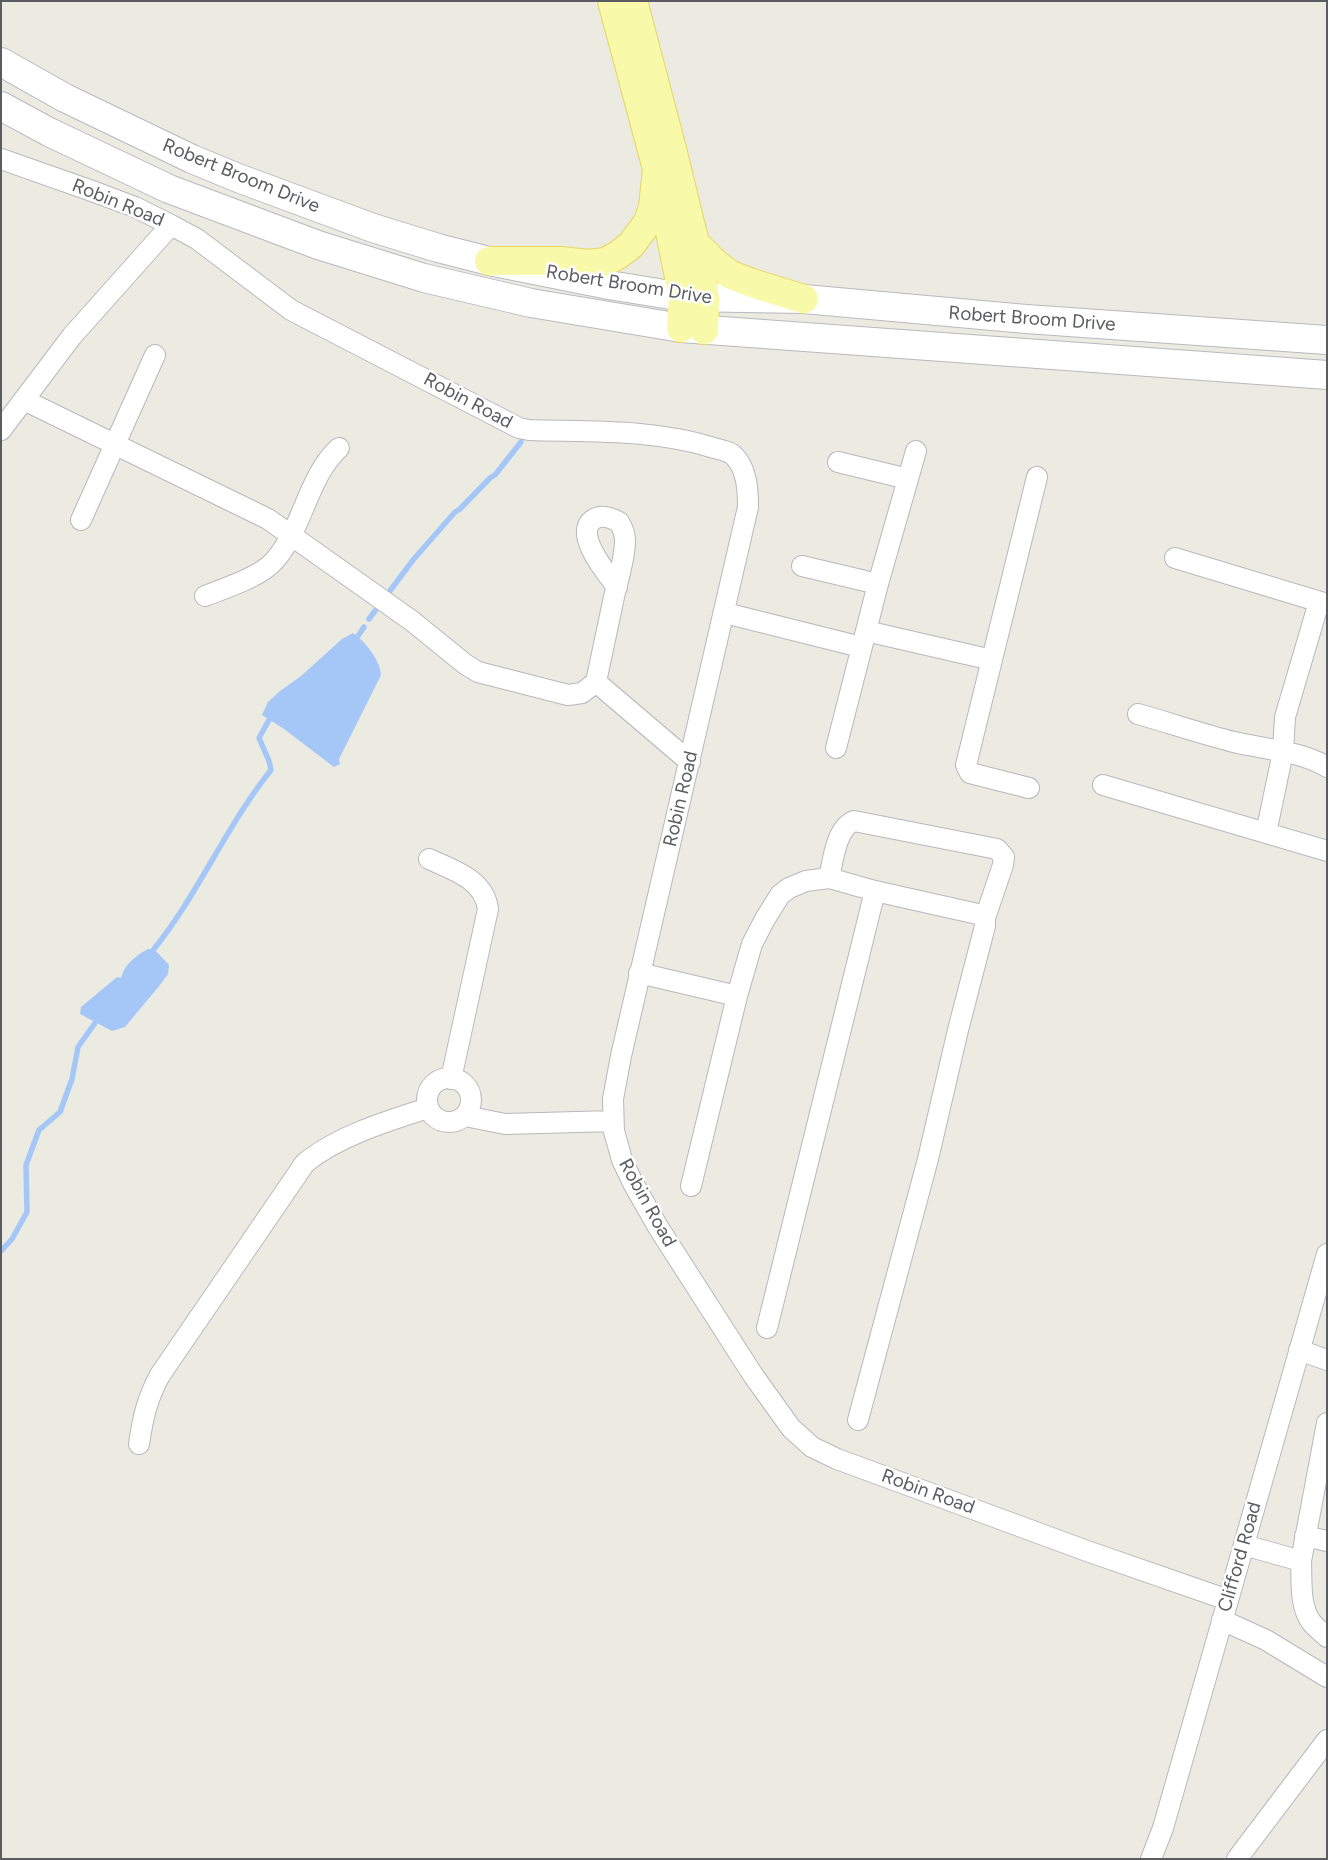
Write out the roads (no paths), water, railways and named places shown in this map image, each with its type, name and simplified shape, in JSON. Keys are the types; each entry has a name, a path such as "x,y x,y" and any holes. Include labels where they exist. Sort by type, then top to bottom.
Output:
{"main road":[{"path":"612,1 694,298"},
{"path":"633,1 674,153 695,243 692,329"},
{"path":"489,261 561,261 589,264 605,262 631,245 648,222 653,207 657,169"},
{"path":"695,243 717,265 731,275 804,299"}],"street":[{"name":"Robert Broom Drive","path":"1,62 66,98 192,159 295,201 373,228 489,261 609,285 694,298 804,299 1026,320 1327,340"},
{"name":"Robert Broom Drive","path":"1,106 49,132 169,189 318,245 424,278 531,303 692,329 1327,375"},
{"name":"Robin Road","path":"1,160 101,194 135,207 171,225 196,239 291,310 519,428 529,430 604,430 672,438 705,445 730,453 736,457 746,478 748,507 621,1056 613,1099 613,1121 616,1143 622,1160 658,1227 753,1376 792,1428 812,1447 836,1459 1087,1551 1228,1600"},
{"path":"1,430 72,336 171,225"},
{"path":"81,520 155,356"},
{"path":"24,400 268,519 398,611 465,664 486,675 568,695 582,693 596,682 617,587"},
{"path":"204,596 250,578 275,561 291,535 328,458 339,448"},
{"path":"836,748 878,584 916,451"},
{"path":"838,462 908,479"},
{"path":"1029,788 970,773 967,769 968,754 1037,477"},
{"path":"1175,558 1323,603 1285,717 1283,752 1266,833"},
{"path":"802,566 878,584"},
{"path":"725,613 864,639 992,660"},
{"path":"596,682 690,762"},
{"path":"1138,714 1233,742 1283,752 1324,764"},
{"path":"1103,786 1327,851"},
{"path":"829,878 841,832 847,824 854,821 997,849 1004,857 1003,865 984,918 985,926 958,1030 928,1159 858,1420"},
{"path":"429,859 457,871 473,882 483,893 488,909 451,1079"},
{"path":"691,1186 737,996 752,944 780,895 806,881 829,878 875,891 982,915 984,918"},
{"path":"767,1328 875,891"},
{"path":"639,973 737,996"},
{"path":"444,1079 459,1081 466,1086 470,1093 469,1109 460,1120 447,1122 436,1118 428,1108 428,1093 432,1087 444,1079"},
{"path":"138,1444 143,1413 149,1394 160,1375 305,1163 318,1152 338,1142 428,1108"},
{"path":"465,1116 505,1124 613,1121"},
{"name":"Clifford Road","path":"1151,1859 1163,1828 1326,1262"},
{"path":"1300,1350 1327,1360"},
{"path":"1327,1423 1304,1536 1301,1561 1304,1602 1307,1615 1327,1637"},
{"path":"1304,1536 1327,1541"},
{"path":"1244,1545 1301,1561"},
{"path":"1222,1620 1266,1640 1327,1677"},
{"path":"1237,1859 1327,1740"}],"water":[{"path":"353,633 371,651 381,675 339,759 340,764 334,767 284,729 262,715 268,702 280,691 301,676 342,639"},
{"path":"148,949 154,949 169,965 168,974 125,1027 112,1031 80,1014 81,1007 117,977 121,978 131,961"}],"waterway":[{"path":"369,619 413,560 455,512 495,475 521,442"},
{"path":"358,636 364,627"},
{"path":"154,949 170,928 240,814 271,770 259,738 269,720"},
{"path":"1,1251 12,1239 27,1212 26,1165 39,1130 60,1112 72,1079 78,1047 95,1023"}]}
